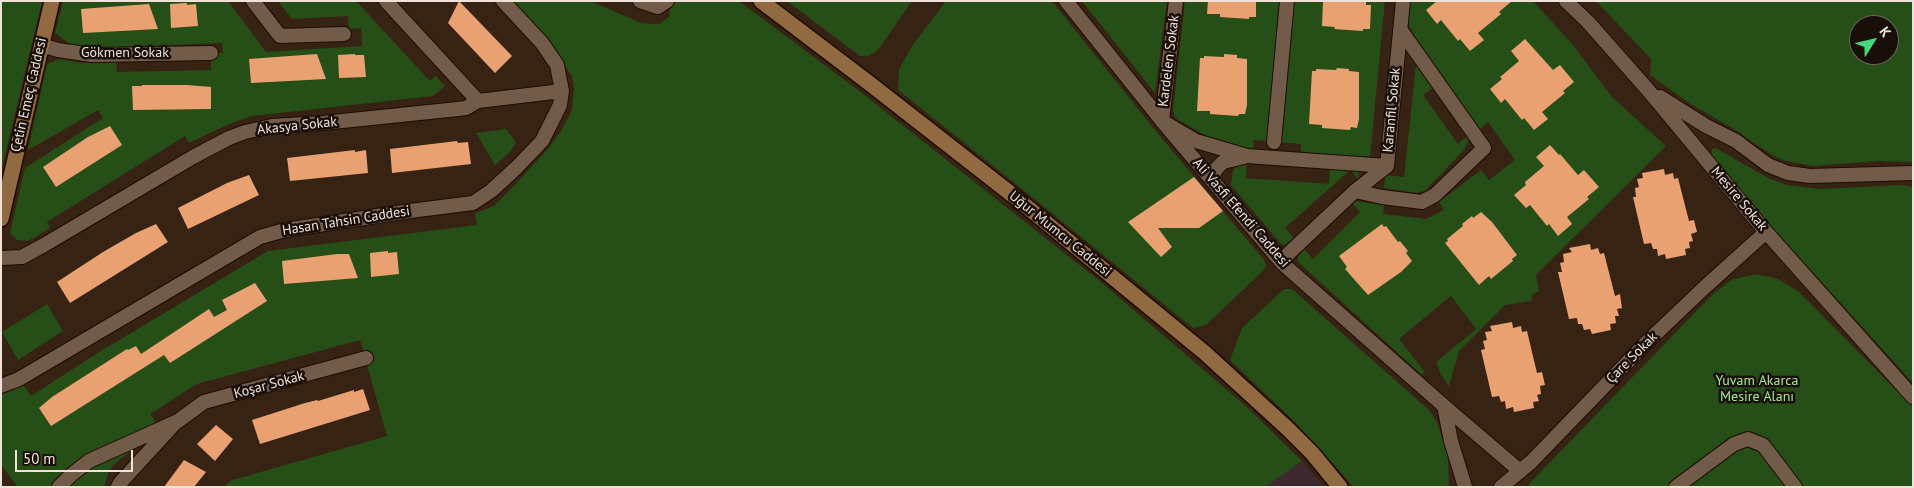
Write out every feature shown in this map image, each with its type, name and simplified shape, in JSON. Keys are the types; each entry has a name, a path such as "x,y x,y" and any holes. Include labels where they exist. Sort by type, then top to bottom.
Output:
{"street":[{"name":"Çetin Emeç Caddesi","path":"1,219 4,189 52,1"},
{"path":"253,1 280,36 344,34"},
{"path":"386,1 478,100"},
{"name":"Hasan Tahsin Caddesi","path":"1,386 19,379 260,236 285,230 473,203 499,184 542,141 560,105 562,91 557,65 542,43 503,1"},
{"path":"640,1 658,7 667,1"},
{"name":"Uğur Mumcu Caddesi","path":"761,1 1015,197 1205,353 1288,429 1312,453 1340,487"},
{"name":"Ali Vasfi Efendi Caddesi","path":"1066,1 1162,121 1282,263 1444,406 1520,470"},
{"name":"Kardelen Sokak","path":"1162,121 1176,1"},
{"path":"1274,142 1287,1"},
{"name":"Karanfil Sokak","path":"1282,263 1289,253 1355,191 1387,166 1403,1"},
{"name":"Mesire Sokak","path":"1566,1 1588,22 1648,90 1766,232 1913,397"},
{"path":"1355,191 1382,197 1422,202 1435,195 1484,148 1400,29"},
{"name":"Gökmen Sokak","path":"41,45 58,50 92,55 210,53"},
{"path":"1648,90 1706,126 1736,141 1768,165 1788,173 1810,176 1913,173"},
{"name":"Akasya Sokak","path":"1,258 22,257 44,246 193,157 229,138 245,132 272,126 324,123 466,108 478,100 562,91"},
{"path":"1162,121 1196,141 1247,156 1387,166"},
{"path":"1212,179 1216,169 1223,162 1247,156"},
{"name":"Çare Sokak","path":"1501,487 1531,462 1652,338 1766,232"},
{"name":"Koşar Sokak","path":"118,487 178,421 204,402 366,358"},
{"path":"1444,406 1451,441 1465,487"},
{"name":"Koşar Sokak","path":"59,487 89,461 178,421"},
{"path":"1676,487 1734,444 1748,439 1763,444 1794,487"}],"shaded area":[{"path":"1302,461 1324,487 1265,487"}],"green space":[{"path":"1,1 42,2 1,172"},
{"path":"63,1 228,1 266,52 362,46 361,28 349,29 348,16 292,19 278,1 356,1 430,81 436,76 445,86 433,96 252,116 229,124 189,143 185,136 47,222 50,228 27,241 17,240 10,233 25,168 103,118 98,110 28,150 47,64 60,59 82,63 116,62 117,72 211,70 211,53 223,53 222,43 76,49 55,33"},
{"path":"511,1 590,1 641,23 659,24 669,17 671,1 739,1 862,93 1101,282 1248,408 1302,461 1265,487 224,487 230,481 236,479 387,436 360,340 197,384 150,414 160,428 112,466 104,487 18,487 1,465 1,386 19,379 31,396 96,354 268,251 477,225 475,213 494,206 510,190 547,150 561,131 572,110 574,89 572,76 543,36"},
{"path":"787,1 912,1 878,50 869,56 860,56"},
{"path":"946,1 1052,1 1155,130 1264,260 1266,266 1264,270 1206,325 1193,328 898,90 899,69 912,46"},
{"path":"1082,1 1167,1 1155,93"},
{"path":"1185,1 1385,1 1370,157 1301,153 1301,144 1254,140 1253,150 1234,149 1220,144 1175,118 1173,110"},
{"path":"1410,1 1533,1 1573,45 1612,97 1666,146 1536,275 1539,291 1532,295 1531,301 1505,305 1459,351 1449,386 1441,375 1436,362 1476,329 1451,296 1399,339 1425,372 1422,375 1298,262 1298,257 1304,249 1313,259 1360,212 1352,203 1355,201 1384,205 1383,214 1426,219 1444,210 1439,202 1481,170 1489,180 1515,160 1488,122 1480,129 1418,41 1409,26"},
{"path":"1596,1 1913,1 1913,162 1878,161 1814,166 1786,161 1776,157 1739,132 1689,103 1650,75 1651,59"},
{"path":"1416,65 1433,88 1423,95 1458,144 1467,136 1468,141 1464,150 1426,190 1417,193 1384,188 1385,175 1404,177"},
{"path":"506,129 516,142 510,152 495,165 476,133"},
{"path":"1716,148 1768,178 1787,185 1820,189 1903,185 1913,187 1913,383 1712,158 1712,149"},
{"path":"1247,163 1246,178 1329,184 1330,168 1350,170 1285,228 1294,238 1284,245 1281,244 1231,185 1233,171 1237,166"},
{"path":"1350,170 1358,171 1358,179"},
{"name":"Yuvam Akarca Mesire Alanı","path":"1755,274 1776,278 1798,291 1913,407 1913,487 1530,487 1529,484 1712,295 1731,280"},
{"path":"1284,289 1292,289 1429,410 1437,422 1448,456 1449,487 1354,487 1295,422 1230,360 1242,328"},
{"path":"47,304 63,331 18,360 2,332"}],"building":[{"path":"459,1 512,56 495,73 448,23"},
{"path":"1208,1 1256,1 1256,17 1249,17 1249,19 1220,17 1220,14 1207,14"},
{"path":"1323,1 1366,1 1366,5 1371,5 1370,29 1363,29 1363,31 1334,29 1335,27 1322,26"},
{"path":"1437,1 1512,1 1499,12 1501,14 1478,33 1484,40 1470,51 1460,39 1458,41 1441,20 1437,24 1426,10"},
{"path":"187,3 187,5 196,4 198,26 171,28 170,4"},
{"path":"149,4 158,29 83,33 81,9"},
{"path":"1525,39 1553,70 1560,65 1574,82 1563,91 1565,93 1542,112 1548,119 1534,130 1524,118 1522,120 1505,99 1501,103 1490,89 1502,79 1500,77 1519,61 1511,51"},
{"path":"317,54 326,79 251,83 249,59"},
{"path":"1224,54 1237,55 1237,58 1247,59 1247,105 1245,114 1239,114 1238,116 1210,114 1210,111 1197,111 1200,58 1204,58 1204,56 1224,57"},
{"path":"338,55 364,55 366,77 339,78"},
{"path":"1337,68 1359,72 1359,119 1357,128 1351,127 1350,130 1322,128 1322,125 1309,124 1312,71 1316,71 1316,69 1336,70"},
{"path":"132,86 211,87 211,109 133,110"},
{"path":"110,126 122,145 56,187 43,167 88,137"},
{"path":"457,141 458,143 468,142 471,164 392,173 390,149"},
{"path":"1550,145 1578,175 1584,170 1599,187 1587,197 1589,199 1567,217 1572,224 1558,236 1530,205 1526,208 1514,195 1526,185 1525,182 1544,166 1536,157"},
{"path":"355,150 355,152 366,150 368,173 290,181 287,158"},
{"path":"1664,169 1665,175 1673,173 1674,179 1678,178 1689,221 1694,220 1697,232 1691,234 1693,241 1689,242 1690,248 1685,249 1686,255 1666,259 1665,254 1658,256 1657,249 1653,249 1651,243 1644,244 1633,197 1636,197 1635,188 1639,187 1637,179 1643,178 1642,173"},
{"path":"249,175 259,195 188,229 178,208 227,183"},
{"path":"1194,177 1223,211 1199,228 1158,228 1172,247 1161,257 1128,222"},
{"path":"1481,212 1492,222 1517,255 1512,259 1513,261 1491,279 1489,276 1479,285 1445,243 1448,241 1447,239 1463,226 1462,224"},
{"path":"156,224 168,242 70,303 57,282 103,252"},
{"path":"1382,224 1384,227 1386,226 1398,242 1400,241 1408,251 1406,253 1412,261 1401,272 1368,295 1345,269 1347,267 1339,256"},
{"path":"1590,244 1591,250 1598,248 1600,254 1604,253 1615,296 1620,294 1622,308 1617,309 1619,316 1615,316 1616,323 1610,324 1611,330 1592,334 1590,329 1584,330 1582,324 1578,324 1577,318 1569,319 1558,272 1562,272 1560,263 1564,262 1563,254 1572,252 1569,248"},
{"path":"388,251 388,253 397,252 399,274 371,277 370,253"},
{"path":"349,254 358,278 284,284 282,261"},
{"path":"255,283 267,301 170,363 164,355 51,426 39,408 52,397 127,349 136,346 141,354 209,309 214,317 227,310 222,300"},
{"path":"1512,322 1513,328 1521,326 1522,332 1527,331 1537,373 1542,372 1545,385 1540,386 1541,394 1537,395 1539,401 1533,402 1534,408 1514,412 1513,407 1506,409 1505,401 1501,402 1499,396 1492,397 1481,350 1485,349 1483,341 1487,340 1485,332 1492,331 1490,326"},
{"path":"363,389 370,410 260,444 252,420 305,403"},
{"path":"216,425 233,439 215,461 197,444"},
{"path":"184,460 206,472 194,487 164,487"}]}
